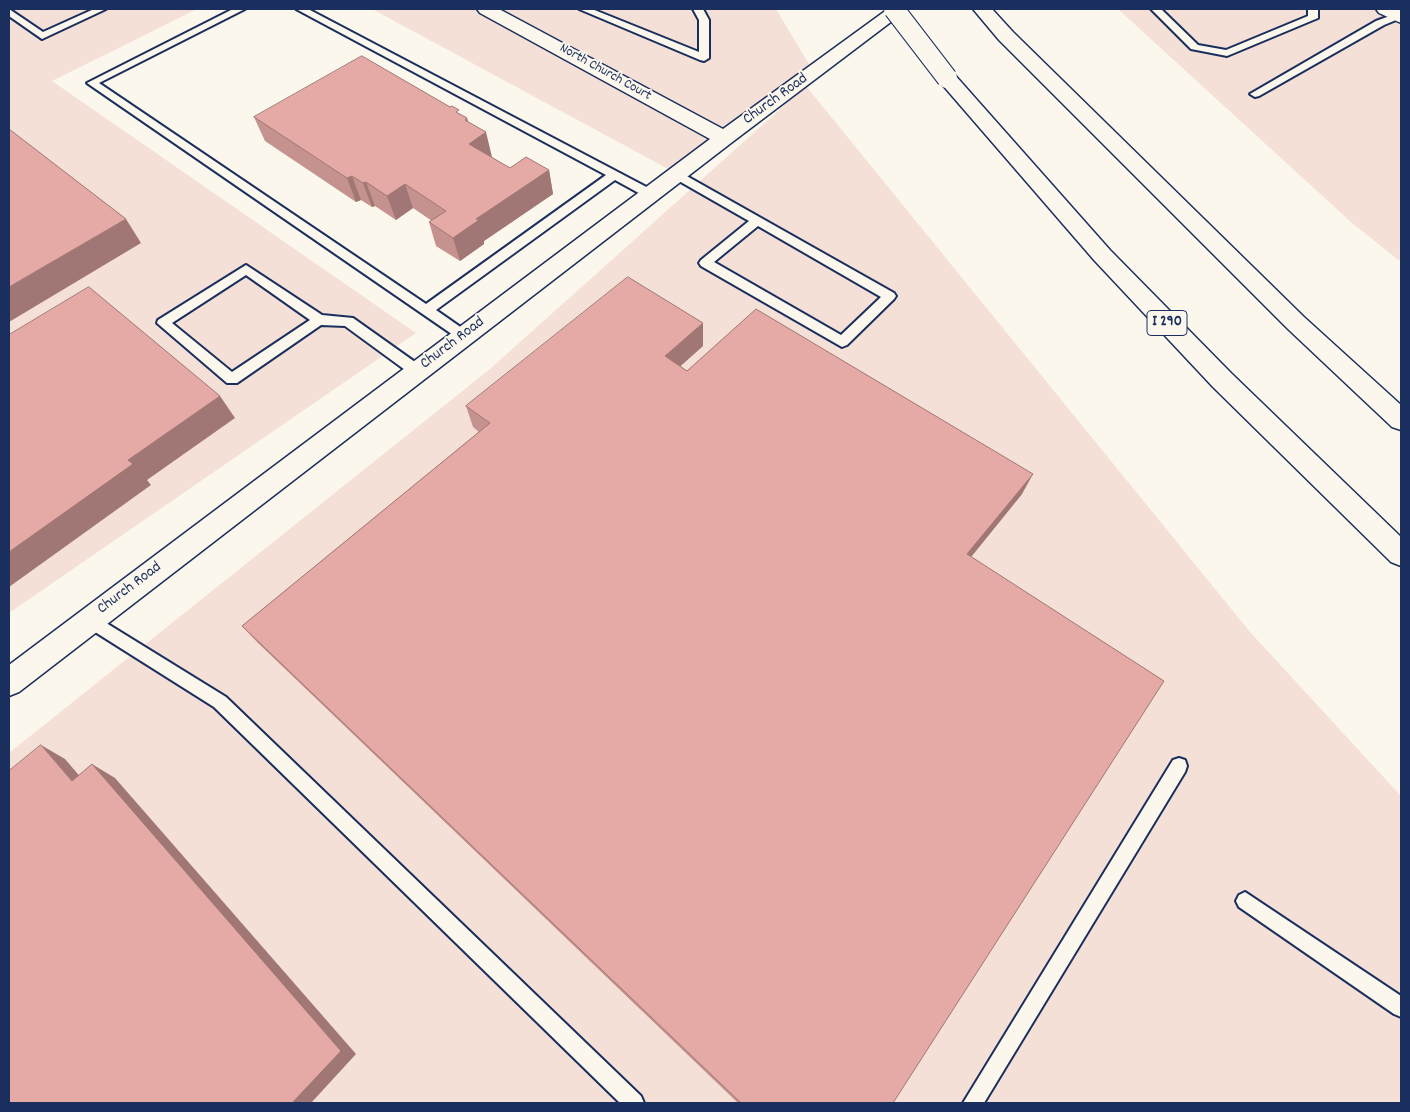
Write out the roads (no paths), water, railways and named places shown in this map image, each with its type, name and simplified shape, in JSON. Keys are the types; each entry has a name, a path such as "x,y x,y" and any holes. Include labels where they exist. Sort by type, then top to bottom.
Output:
{"main road":[{"name":"North Church Court","path":"486,9 724,138"},
{"name":"I 290","path":"894,9 947,78 1115,269 1222,380 1401,554"},
{"name":"Church Road","path":"9,682 676,174 899,9"},
{"path":"982,9 1006,36 1296,323 1401,420"}],"lane":[{"path":"9,12 42,36 101,9"},
{"path":"240,9 92,83 464,336"},
{"path":"301,9 650,194"},
{"path":"584,9 704,58 704,20 698,9"},
{"path":"1156,9 1195,46 1228,53 1313,18 1313,9"},
{"path":"1255,94 1395,14"},
{"path":"676,174 758,220 890,296 842,342 706,263 758,220"},
{"path":"427,310 614,175"},
{"path":"319,320 232,380 163,324 246,269 319,320 348,321 417,371"},
{"path":"90,620 220,702 634,1103"},
{"path":"973,1103 1179,766"},
{"path":"1245,901 1401,1007"}]}
